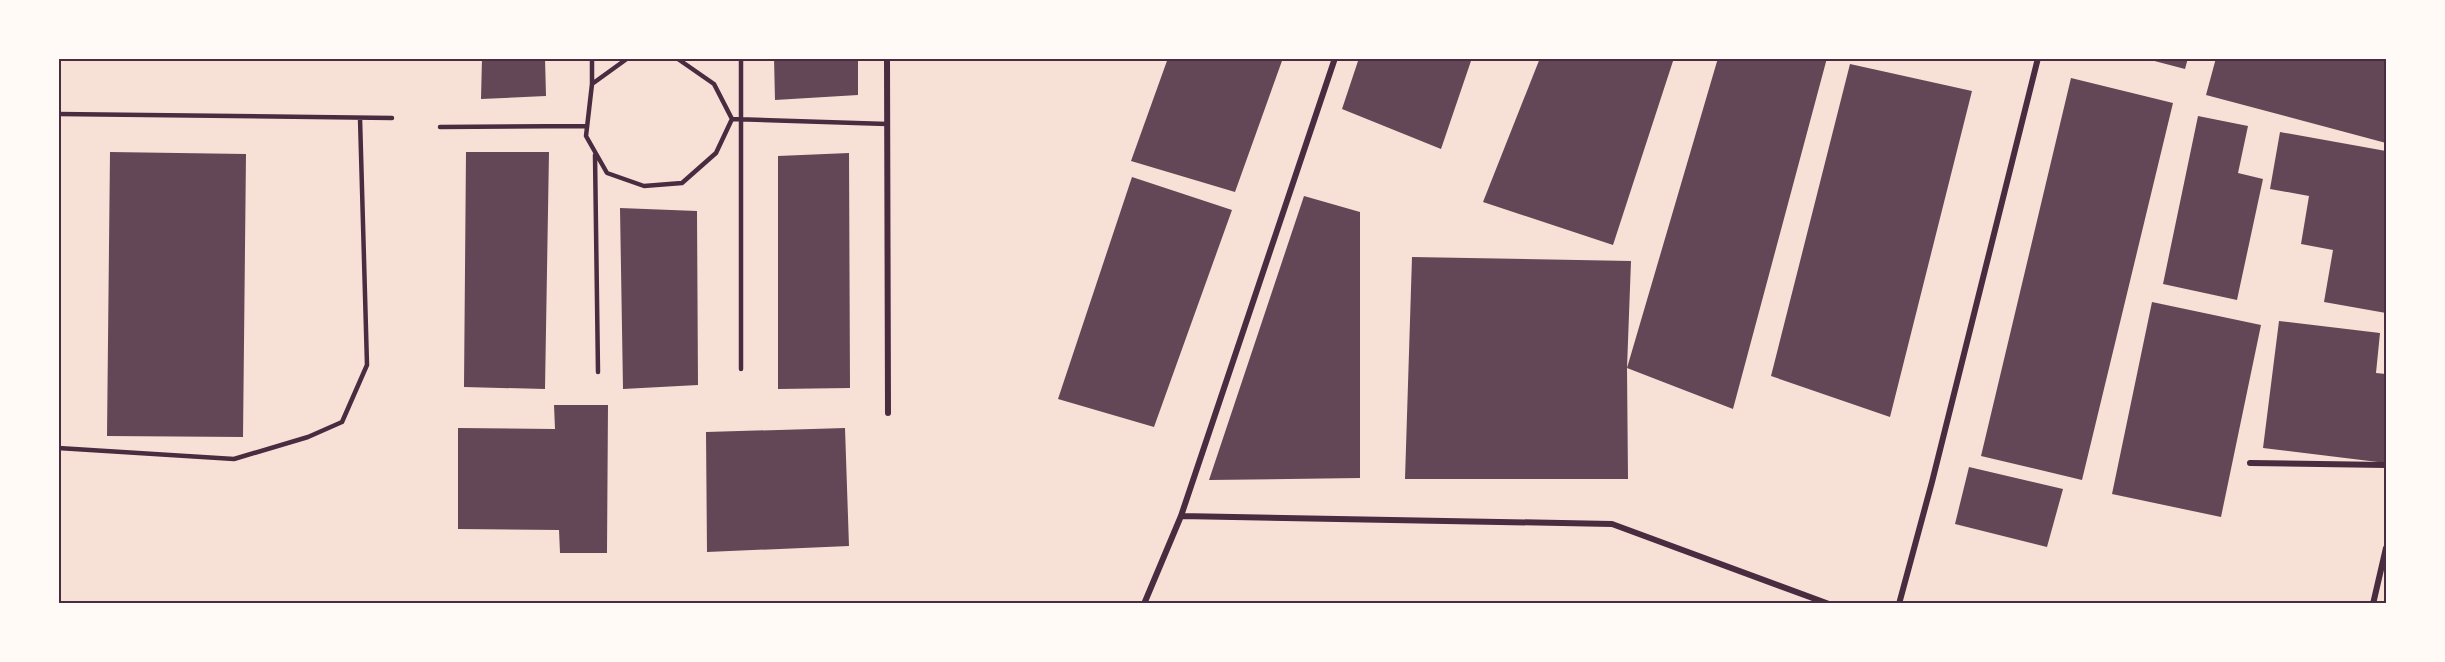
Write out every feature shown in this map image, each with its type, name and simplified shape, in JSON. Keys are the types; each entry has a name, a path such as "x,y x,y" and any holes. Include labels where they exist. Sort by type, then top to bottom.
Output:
{"street":[{"path":"887,58 888,413"},
{"path":"1144,603 1182,516 1335,58"},
{"path":"1899,603 1932,482 2038,58"},
{"path":"2250,463 2386,465"},
{"path":"1182,516 1612,524 1829,603"},
{"path":"2373,603 2386,548"}],"lane":[{"path":"592,58 592,84 586,136 607,173 644,186 682,183 716,153 732,119"},
{"path":"592,84 628,58"},
{"path":"672,58 678,59 714,84 732,119"},
{"path":"741,58 741,369"},
{"path":"58,114 392,118"},
{"path":"58,448 234,459 308,437 342,422 367,364 360,118"},
{"path":"732,119 887,124"},
{"path":"440,127 587,126"},
{"path":"595,153 597,372"}],"building":[{"path":"482,58 545,58 546,96 481,99"},
{"path":"774,58 858,58 858,95 775,100"},
{"path":"1168,58 1283,58 1235,192 1131,161"},
{"path":"1359,58 1472,58 1441,149 1342,109"},
{"path":"1540,58 1674,58 1613,245 1483,202"},
{"path":"1718,58 1827,58 1733,409 1627,368"},
{"path":"2143,58 2188,58 2185,69"},
{"path":"2216,58 2386,58 2386,143 2206,95"},
{"path":"1850,64 1972,91 1890,417 1771,376"},
{"path":"2071,78 2173,103 2082,480 1981,456"},
{"path":"2198,116 2248,126 2238,173 2263,179 2237,300 2163,284"},
{"path":"2280,132 2386,151 2386,313 2324,302 2333,250 2301,244 2309,196 2270,189"},
{"path":"110,152 246,154 243,437 107,436"},
{"path":"466,152 549,152 545,389 464,387"},
{"path":"849,153 850,388 778,389 778,156"},
{"path":"1132,177 1232,210 1154,427 1058,399"},
{"path":"1304,196 1360,212 1360,478 1209,480"},
{"path":"620,208 697,211 698,385 623,389"},
{"path":"1412,257 1631,261 1627,368 1628,479 1405,479"},
{"path":"2152,302 2261,325 2221,517 2112,494"},
{"path":"2279,321 2380,333 2376,373 2386,374 2386,463 2263,448"},
{"path":"554,405 608,405 607,553 560,553 559,530 458,529 458,428 555,429"},
{"path":"845,428 849,546 707,552 706,432"},
{"path":"1969,467 2063,489 2047,547 1955,524"}]}
